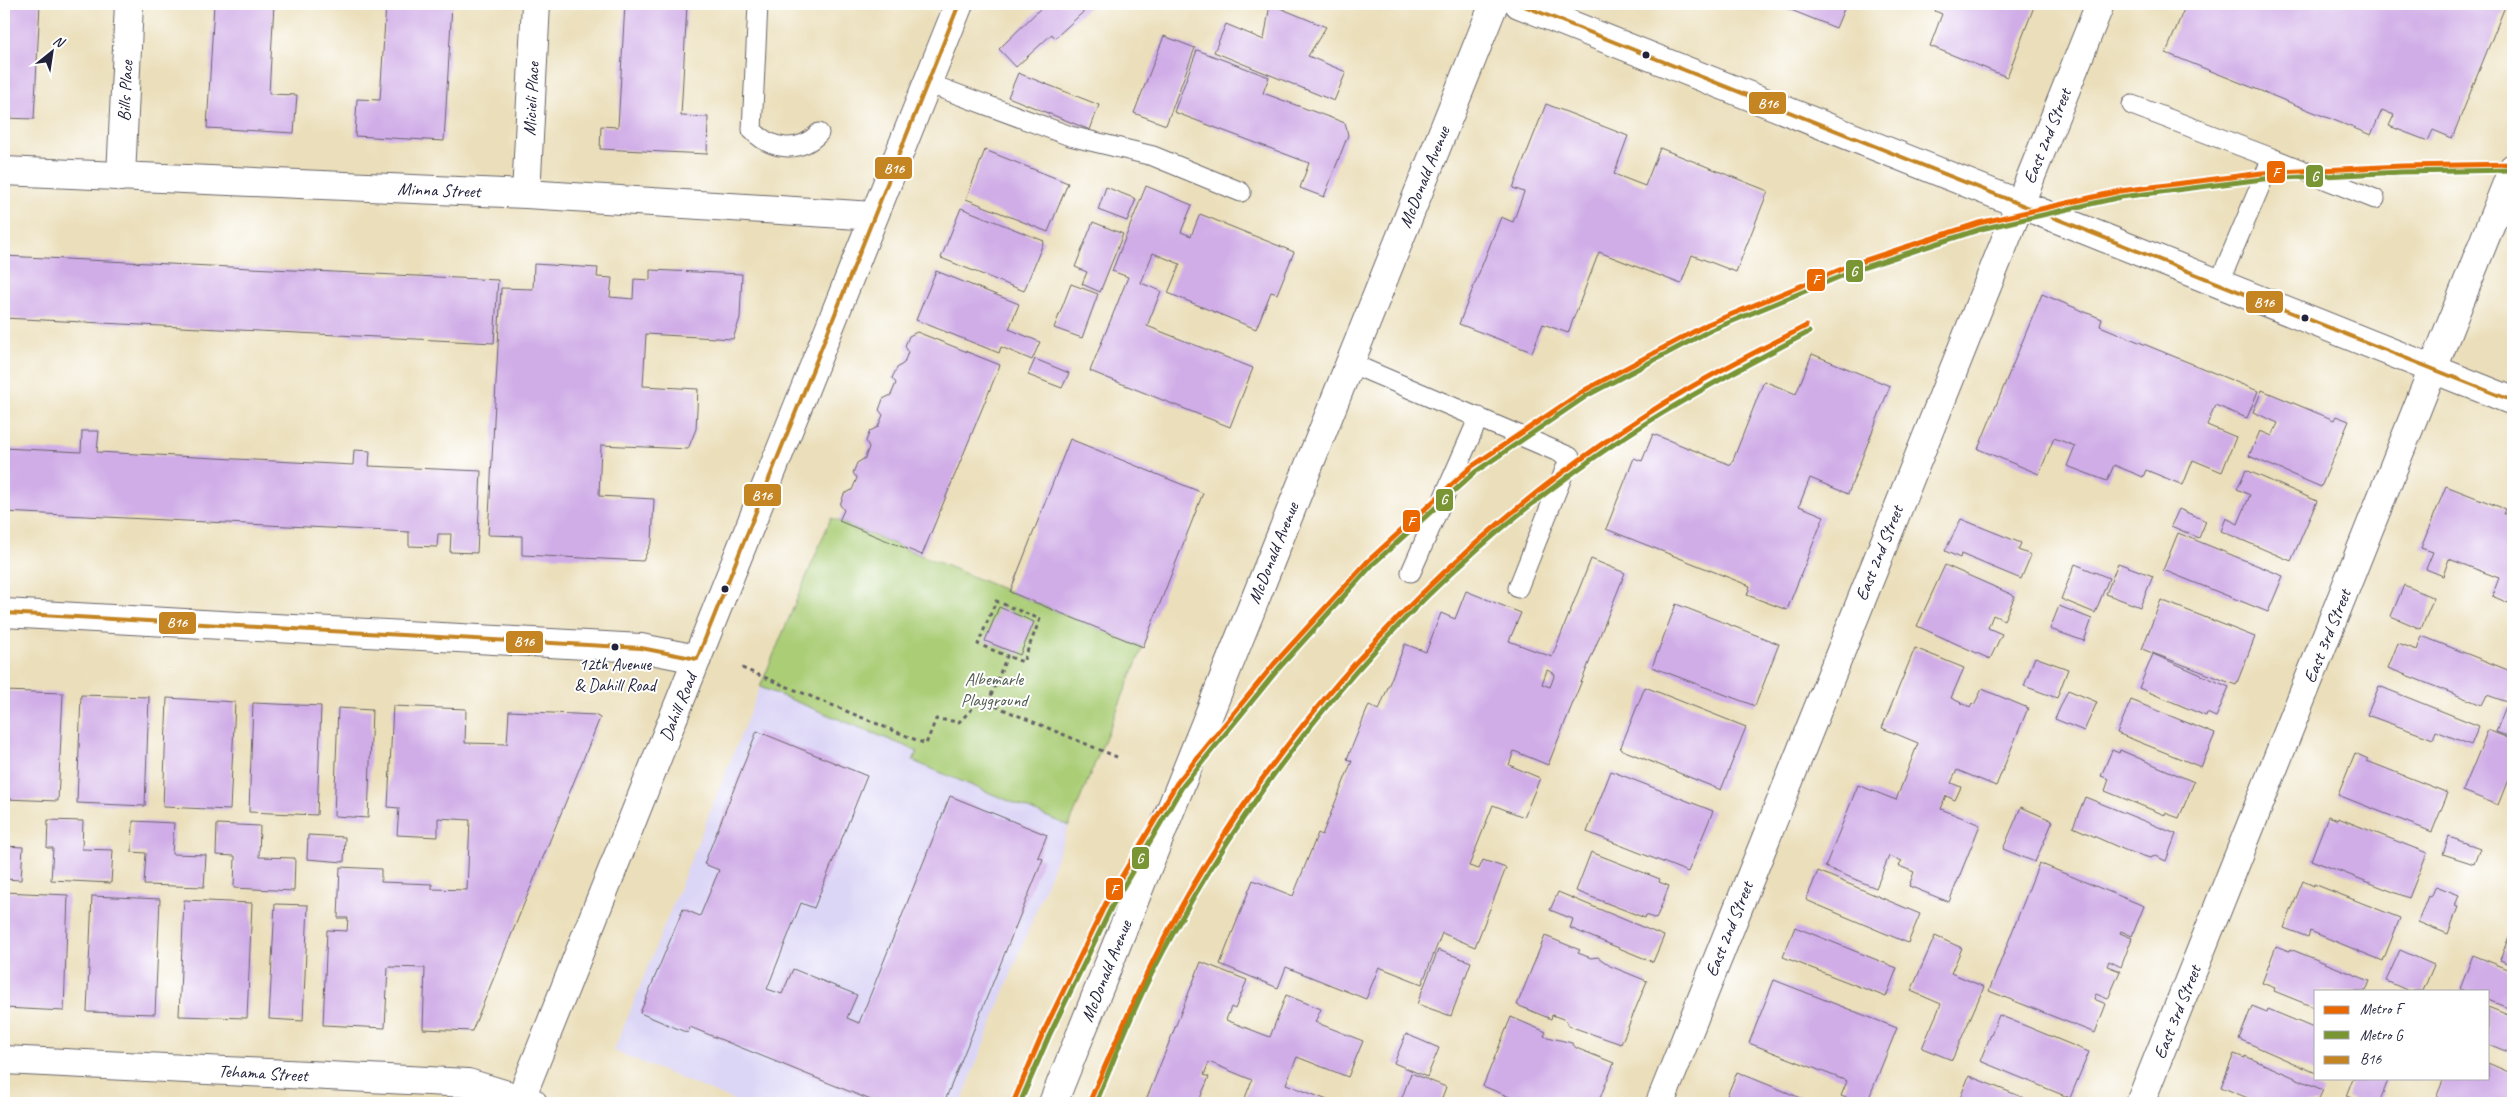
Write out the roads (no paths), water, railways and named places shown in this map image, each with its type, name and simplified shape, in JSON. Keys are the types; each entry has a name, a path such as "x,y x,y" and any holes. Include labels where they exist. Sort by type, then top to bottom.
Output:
{"street":[{"name":"Bills Place","path":"121,177 129,4"},
{"name":"Micieli Place","path":"526,194 536,4"},
{"name":"Dahill Road","path":"524,1102 697,659 959,4"},
{"name":"McDonald Avenue","path":"1053,1103 1494,4"},
{"path":"1520,4 2513,401"},
{"name":"East 2nd Street","path":"1660,1103 2100,4"},
{"name":"East 3rd Street","path":"2140,1103 2513,170"},
{"name":"Minna Street","path":"4,171 526,194 874,216"},
{"path":"4,613 640,648 697,659"},
{"name":"Tehama Street","path":"4,1060 468,1084 524,1102"}],"lane":[{"path":"758,4 752,130 762,140 775,146 792,147 809,144 819,134"},
{"path":"927,84 1070,136 1153,156 1241,192"},
{"path":"2132,105 2375,199"},
{"path":"2219,282 2272,158"},
{"path":"1350,363 1570,457 1518,588"},
{"path":"1411,572 1478,417"}],"metro line":[{"name":"F","path":"1013,1103 1043,1033 1106,903 1177,783 1274,664 1368,561 1471,467 1585,390 1708,324 1854,264 1979,223 2120,191 2262,173 2402,166 2513,164"},
{"name":"G","path":"1020,1103 1049,1036 1112,906 1182,787 1279,668 1372,565 1475,472 1588,395 1711,330 1856,270 1981,229 2121,197 2263,179 2402,172 2513,170"},
{"name":"F","path":"1089,1103 1159,948 1209,859 1255,789 1306,722 1361,657 1419,596 1482,538 1547,484 1615,435 1686,390 1806,326"},
{"name":"G","path":"1096,1103 1149,979 1189,906 1233,834 1281,765 1333,699 1388,636 1448,577 1511,521 1577,470 1661,414 1809,332"}],"place":[{"name":"12th Avenue & Dahill Road","path":"615,647"}],"park label":[{"name":"Albemarle Playground","path":"994,690"}]}
